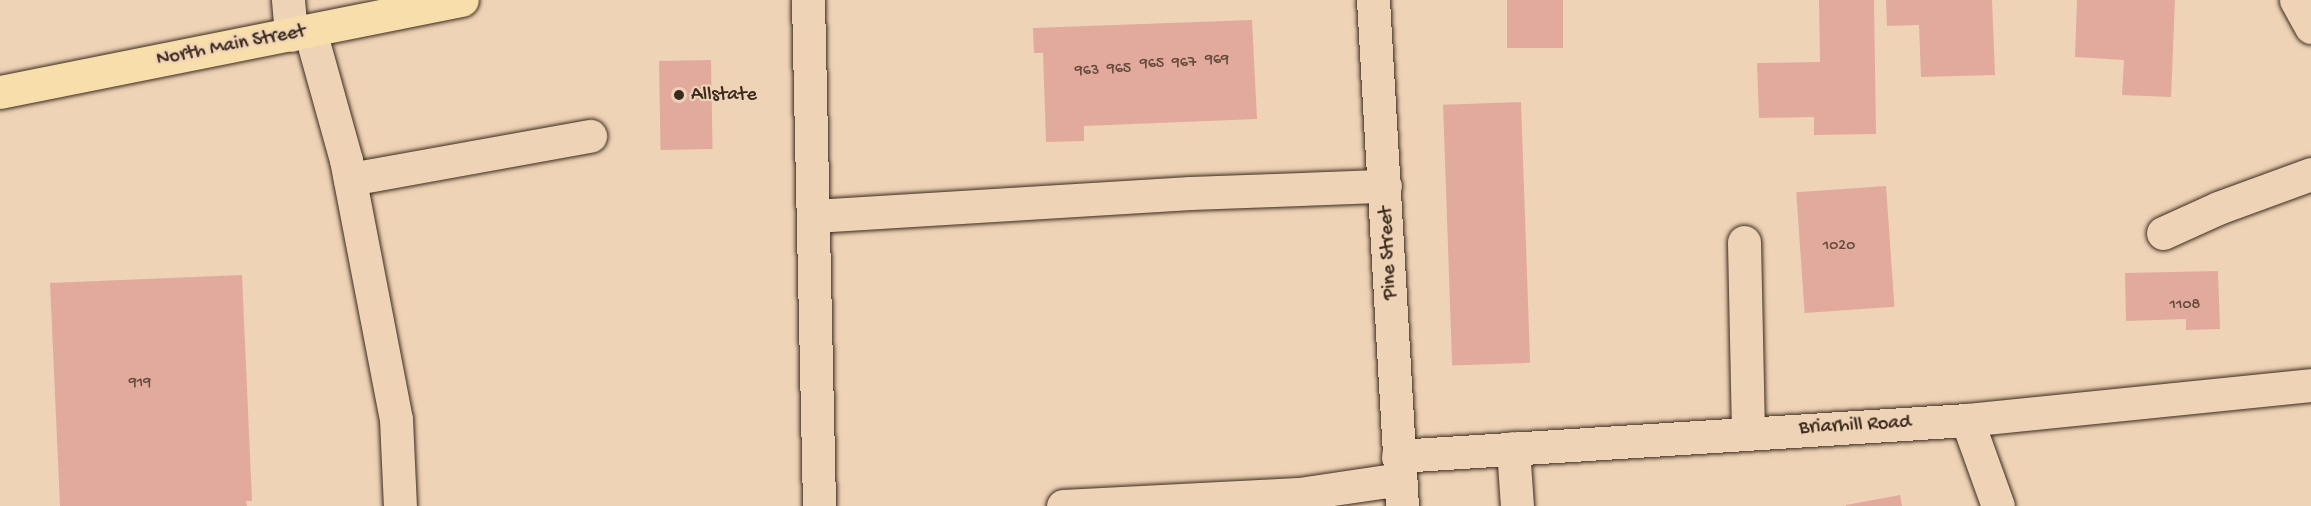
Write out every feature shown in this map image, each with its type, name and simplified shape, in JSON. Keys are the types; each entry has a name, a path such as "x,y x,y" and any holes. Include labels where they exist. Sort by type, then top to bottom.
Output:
{"main road":[{"name":"North Main Street","path":"0,92 300,33 422,4 462,0"}],"street":[{"path":"288,0 350,179 396,419 400,506"},
{"path":"808,0 819,506"},
{"name":"Pine Street","path":"1373,0 1400,480"},
{"path":"2296,0 2311,27"},
{"path":"350,179 590,136"},
{"path":"2163,233 2218,208 2311,174"},
{"path":"814,216 1190,193 1385,186"},
{"path":"1744,242 1748,432"},
{"name":"Briarhill Road","path":"1063,506 1306,500 1400,480 1513,448 1967,420 2311,385"},
{"path":"1967,420 1998,506"},
{"path":"1513,448 1516,506"}],"building":[{"path":"1507,0 1563,0 1563,48 1507,48"},
{"path":"1819,0 1874,0 1876,134 1814,135 1814,117 1759,118 1757,63 1820,62"},
{"path":"1886,0 1992,0 1995,75 1921,77 1919,25 1887,26"},
{"path":"2077,0 2175,0 2171,97 2122,95 2124,60 2075,57"},
{"path":"1252,20 1257,119 1084,126 1084,141 1046,142 1043,53 1034,53 1033,28"},
{"path":"711,60 713,149 661,150 659,61"},
{"path":"1521,102 1530,363 1452,366 1443,105"},
{"path":"1886,186 1894,307 1805,313 1796,192"},
{"path":"2218,271 2220,329 2186,330 2186,319 2126,321 2125,273"},
{"path":"242,275 252,501 246,501 247,506 60,506 50,283"},
{"path":"1900,495 1902,506 1846,506 1846,505"}],"place":[{"name":"Allstate","path":"679,95"}]}
